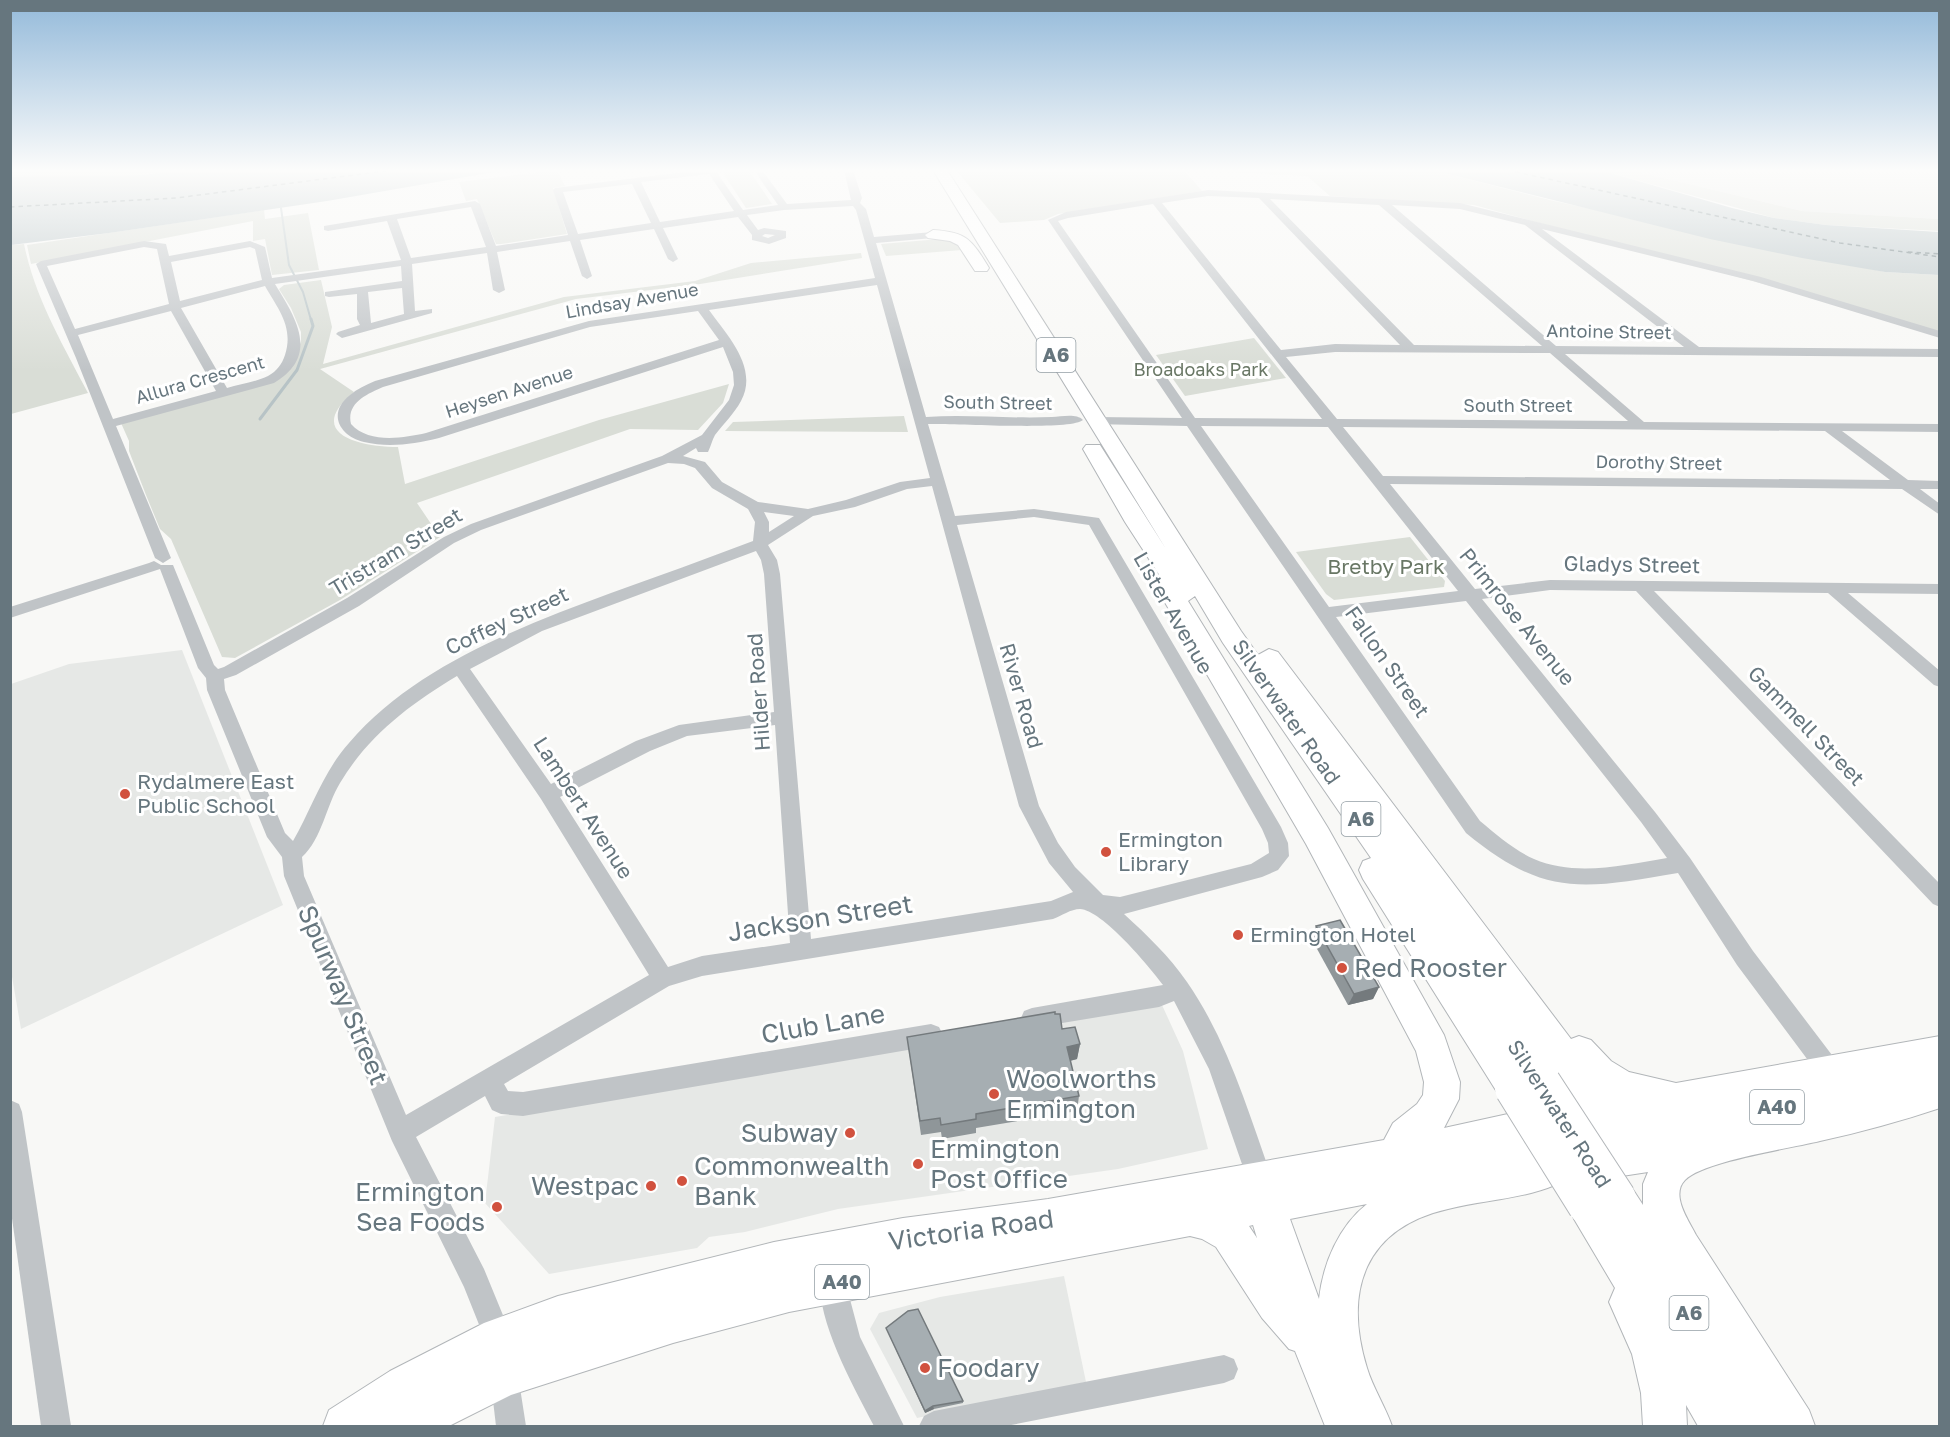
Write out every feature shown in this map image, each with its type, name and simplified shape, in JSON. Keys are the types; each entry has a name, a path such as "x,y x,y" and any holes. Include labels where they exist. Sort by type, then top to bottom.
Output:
{"highway":[{"path":"956,237 963,240 984,273 991,276"},
{"name":"Silverwater Road","path":"969,237 991,276 1086,420 1181,554 1232,637 1343,792 1602,1202 1762,1426"},
{"name":"Silverwater Road","path":"979,237 1086,420 1136,522 1528,1086"},
{"path":"1136,522 1138,538 1317,836 1432,1047 1442,1083 1441,1099 1430,1117 1406,1136 1396,1157"},
{"path":"1181,554 1220,597 1284,677 1522,998 1586,1087 1601,1134 1737,1141"},
{"path":"1522,998 1566,1037 1585,1060 1612,1084 1629,1090 1688,1100"},
{"name":"A40","path":"1601,1134 1688,1100 1830,1071 1940,1052"},
{"name":"A40","path":"1601,1134 1940,1077"},
{"path":"1793,1426 1682,1250 1664,1216 1661,1198 1662,1184 1671,1167 1687,1157 1737,1141 1896,1105 1940,1091"},
{"path":"1370,1426 1343,1360 1337,1325 1338,1293 1346,1262 1361,1236 1381,1215 1410,1200 1451,1189 1529,1151"},
{"name":"Victoria Road","path":"345,1426 405,1386 502,1357 673,1322 833,1283 1187,1217 1263,1193 1396,1157 1529,1151"},
{"name":"Victoria Road","path":"403,1426 558,1317 774,1262 903,1238 1263,1193 1529,1151"},
{"path":"1263,1193 1332,1394 1348,1426"},
{"name":"Silverwater Road","path":"1602,1202 1723,1426"},
{"path":"1602,1202 1653,1352 1663,1393 1665,1426"},
{"path":"1187,1217 1206,1220 1230,1233 1277,1303 1314,1344"}],"street":[{"path":"398,237 406,262 410,316"},
{"path":"487,237 492,250 499,290"},
{"path":"72,333 272,282 581,237"},
{"path":"662,237 673,259"},
{"name":"River Road","path":"868,237 1029,806 1048,844 1068,872 1162,966 1202,1027 1263,1193"},
{"path":"869,240 907,237"},
{"name":"Fallon Street","path":"1065,237 1473,827 1508,855 1529,867 1560,877 1590,878 1683,864"},
{"name":"Primrose Avenue","path":"1184,237 1471,594 1683,864 1745,958 1830,1071"},
{"path":"1302,237 1410,348"},
{"path":"1423,237 1640,425"},
{"path":"1544,237 1696,351"},
{"path":"1587,237 1757,279 1940,335"},
{"path":"574,238 587,276"},
{"name":"Spurway Street","path":"165,260 162,246 144,244 41,264 109,424 162,564 207,668 215,676 216,690 277,837 292,854 294,876 401,1132 474,1279 502,1357 511,1426"},
{"name":"Allura Crescent","path":"109,424 270,380 280,375 288,364 295,346 295,331 272,282 260,247 256,245 165,260"},
{"path":"165,260 175,307 224,393"},
{"name":"Lindsay Avenue","path":"361,393 397,378 589,324 880,281"},
{"path":"329,294 407,284"},
{"path":"362,289 363,320 367,327"},
{"path":"700,465 705,438 725,416 740,392 742,380 740,368 726,342 701,308"},
{"path":"342,334 428,311"},
{"name":"Heysen Avenue","path":"361,393 349,403 342,414 342,423 349,432 370,440 410,440 434,435 726,342"},
{"name":"Antoine Street","path":"1278,354 1335,348 1940,353"},
{"name":"South Street","path":"920,421 1086,420 1940,428"},
{"path":"1828,427 1940,511"},
{"name":"Tristram Street","path":"215,676 230,671 321,621 449,540 476,528 666,459 705,438"},
{"path":"666,459 686,460 700,465 717,486 754,506"},
{"name":"Dorothy Street","path":"1379,480 1940,485"},
{"name":"Coffey Street","path":"754,506 808,513 850,504 905,485 937,481"},
{"name":"Hilder Road","path":"754,506 762,522 760,544 769,560 772,574 801,949"},
{"name":"Coffey Street","path":"292,854 301,846 331,781 355,748 393,710 418,691 459,666 536,627 760,544 808,513"},
{"name":"Lister Avenue","path":"949,521 1034,513 1094,521 1271,827 1278,843 1279,856"},
{"path":"10,613 162,564"},
{"name":"Gladys Street","path":"1326,613 1550,585 1940,589"},
{"name":"Gammell Street","path":"1640,586 1940,898"},
{"path":"1832,588 1940,681"},
{"name":"Lambert Avenue","path":"459,666 548,794 663,978"},
{"path":"548,794 669,735 707,725 783,717"},
{"name":"Jackson Street","path":"401,1132 663,978 702,966 1053,910 1076,900 1120,906 1255,871 1271,864 1279,856"},
{"path":"1008,1022 1159,997 1178,989"},
{"name":"Club Lane","path":"489,1080 501,1102 523,1104 950,1032"},
{"path":"10,1112 56,1426"},
{"path":"833,1283 834,1305 840,1324 889,1426"},
{"path":"934,1426 1224,1369"}],"shaded area":[{"path":"11,237 76,237 11,245"},
{"path":"1702,237 1939,237 1939,275 1885,272"},
{"name":"Rydalmere East Public School","path":"182,650 283,905 21,1029 10,965 11,684 69,664"},
{"path":"1162,1005 1183,1051 1208,1149 1118,1169 838,1209 745,1232 709,1237 697,1248 549,1274 485,1203 495,1117"},
{"path":"1064,1276 1086,1382 917,1418 870,1329 879,1313 940,1297"}],"green space":[{"path":"81,237 170,237 31,264 27,245"},
{"path":"253,237 313,237 319,270 272,275 265,239 253,241"},
{"path":"493,237 547,237 501,244 496,244"},
{"path":"1591,237 1722,237 1885,272 1939,275 1939,332"},
{"path":"940,239 956,242 962,250 886,256 881,244"},
{"path":"24,244 42,302 88,393 11,414 11,245"},
{"path":"861,253 862,258 700,284 576,299 320,369 354,392 340,406 334,418 336,428 354,441 398,447 405,484 599,420 729,384 723,403 698,430 630,429 417,503 440,537 340,600 235,658 222,657 171,539 160,529 129,451 129,441 121,423 269,383 298,351 301,341 301,332 291,308 279,289 284,285 321,280 332,327 323,364 564,297 695,281 751,263"},
{"name":"Broadoaks Park","path":"1254,338 1286,378 1185,396 1156,355"},
{"path":"904,416 908,432 725,431 733,422"},
{"name":"Bretby Park","path":"1410,537 1445,581 1444,587 1334,600 1326,594 1296,552"}],"building":[{"path":"1340,920 1379,987 1354,994 1316,926"},
{"name":"Woolworths Ermington","path":"1055,1012 1055,1014 1060,1014 1062,1029 1075,1027 1080,1044 1067,1047 1079,1096 976,1114 976,1119 941,1125 940,1118 920,1121 907,1037"},
{"name":"Foodary","path":"918,1309 963,1401 933,1406 925,1411 886,1328 908,1311"}],"waterway":[{"path":"285,237 289,265 303,292 311,320"},
{"path":"260,419 297,370 313,326 311,319"}],"ferry route":[{"path":"1813,237 1940,257"},
{"path":"1908,252 1940,254"}],"place":[{"name":"Rydalmere East Public School","path":"125,794"},
{"name":"Ermington Library","path":"1106,852"},
{"name":"Ermington Hotel","path":"1238,935"},
{"name":"Red Rooster","path":"1342,968"},
{"name":"Woolworths Ermington","path":"994,1094"},
{"name":"Subway","path":"850,1133"},
{"name":"Ermington Post Office","path":"918,1164"},
{"name":"Commonwealth Bank","path":"682,1181"},
{"name":"Westpac","path":"651,1186"},
{"name":"Ermington Sea Foods","path":"497,1207"},
{"name":"Foodary","path":"925,1368"}]}
